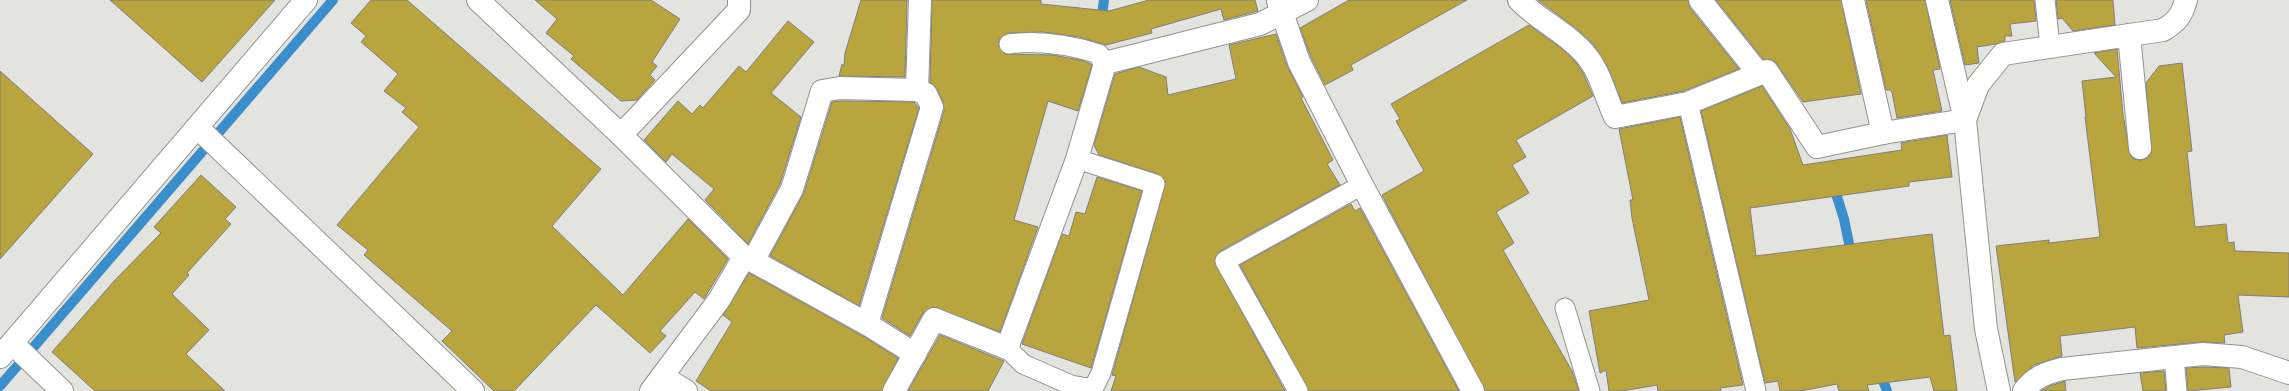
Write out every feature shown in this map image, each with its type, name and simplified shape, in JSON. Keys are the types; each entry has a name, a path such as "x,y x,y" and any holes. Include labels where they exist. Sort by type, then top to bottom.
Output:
{"street":[{"path":"62,391 6,350 198,128 306,0"},
{"path":"478,0 622,135 749,259 868,324 915,354"},
{"path":"622,135 739,10 739,0"},
{"path":"917,90 920,0"},
{"path":"894,391 934,319 1007,348 1077,159 1104,67 1109,62 1260,24 1280,7 1306,0"},
{"path":"1520,0 1533,15 1562,33 1584,53 1597,72 1615,117 1688,103 1768,71 1817,147 1882,133 1965,120"},
{"path":"1700,0 1759,74"},
{"path":"1853,0 1882,133"},
{"path":"1937,0 1965,120 1986,329 1999,391"},
{"path":"1965,120 1978,85 2003,54 2163,30 2175,23 2183,13 2186,0"},
{"path":"1280,7 1292,35 1299,62 1362,185 1474,391"},
{"path":"2129,35 2140,148"},
{"path":"686,391 657,384 749,259 792,189 822,91 840,88 917,90 926,94 932,107 868,324"},
{"path":"198,128 473,391"},
{"path":"2024,391 2031,381 2046,373 2062,369 2203,354 2242,357 2289,373"}],"lane":[{"path":"2045,0 2050,46"},
{"path":"1009,44 1028,41 1078,48 1099,54 1104,67"},
{"path":"1688,103 1756,391"},
{"path":"1007,348 1023,364 1071,385 1093,389 1101,373 1155,184 1077,159"},
{"path":"1298,391 1225,261 1362,185"},
{"path":"1565,308 1590,391"},
{"path":"2174,358 2177,391"}],"building":[{"path":"110,0 275,0 202,82"},
{"path":"371,0 407,0 601,169 552,226 623,295 688,219 728,259 704,299 695,292 660,331 666,336 650,353 596,305 514,391 494,391 442,341 452,331 364,255 368,250 337,225 419,127 402,112 406,108 384,91 398,74 361,42 366,36 351,23"},
{"path":"535,0 651,0 680,19 652,62 657,66 650,75 655,80 637,100 621,101 571,59 574,56 546,33 557,19"},
{"path":"861,0 907,0 905,77 839,76 842,64 844,66 845,53"},
{"path":"932,0 1041,0 1041,4 1109,11 1149,0 1255,0 1258,11 1224,20 1221,9 1151,29 1152,33 1106,45 1079,37 1043,32 1008,33 999,39 998,45 1005,54 1053,55 1085,61 1092,65 1078,111 1048,101 1014,220 1038,227 1000,332 933,307 923,313 910,336 882,318 944,111 943,102 937,89 930,82"},
{"path":"1349,0 1467,0 1351,65 1353,70 1325,85 1311,57 1300,28"},
{"path":"1538,0 1688,0 1690,8 1739,69 1684,91 1622,103 1609,70 1594,45 1577,29"},
{"path":"1716,0 1841,0 1861,94 1803,102 1777,64 1773,60 1763,59"},
{"path":"1866,0 1925,0 1940,69 1933,70 1942,111 1897,118 1892,92 1890,90 1886,90"},
{"path":"1950,0 2034,0 2036,21 2010,24 2012,36 2005,36 2005,41 1996,44 1977,47 1979,63 1965,65"},
{"path":"2056,0 2113,0 2115,25 2073,31 2062,18 2058,19"},
{"path":"788,21 814,42 771,93 801,117 780,184 748,244 705,200 714,189 672,154 666,162 644,140 678,101 692,114 700,105 703,108 739,66 746,72"},
{"path":"1529,25 1561,48 1575,61 1583,73 1593,96 1516,140 1526,157 1512,165 1529,193 1496,212 1514,243 1503,250 1572,371 1579,391 1485,391 1382,195 1424,171 1396,121 1400,119 1391,104"},
{"path":"1276,34 1287,66 1303,97 1301,98 1333,160 1327,164 1340,185 1220,251 1214,261 1285,391 1111,391 1116,376 1112,375 1166,182 1158,174 1099,155 1094,145 1115,74 1139,67 1166,77 1168,95 1236,79 1229,45"},
{"path":"2117,49 2123,114 2130,155 2134,159 2141,160 2148,158 2151,153 2146,83 2159,66 2182,63 2192,151 2187,152 2195,227 2226,224 2228,243 2234,242 2235,251 2289,253 2289,297 2238,295 2243,332 2224,335 2225,343 2202,342 2137,348 2135,327 2060,336 2062,356 2034,365 2015,382 1996,246 2049,240 2049,243 2100,237 2082,81 2116,77 2094,53"},
{"path":"0,71 93,154 0,259"},
{"path":"1762,86 1790,129 1803,165 1902,150 1901,143 1947,135 1952,177 1909,182 1909,186 1750,208 1756,256 1932,234 1944,336 1950,335 1957,391 1934,391 1930,377 1867,385 1869,391 1839,391 1837,384 1801,391 1780,391 1778,381 1765,383 1701,111"},
{"path":"832,102 914,102 919,108 859,306 770,256 804,193"},
{"path":"1680,117 1743,385 1720,388 1721,391 1658,391 1657,385 1622,391 1609,391 1606,370 1600,373 1589,311 1649,300 1632,218 1630,200 1633,200 1619,129"},
{"path":"201,175 236,207 225,219 231,224 187,273 189,275 172,294 209,330 186,354 225,391 95,391 52,352 115,280 161,233 154,227"},
{"path":"1097,177 1142,191 1091,368 1022,344 1062,234 1069,236 1076,212 1085,214"},
{"path":"1351,204 1355,211 1360,208 1459,391 1309,391 1240,265"},
{"path":"749,273 861,335 898,358 882,391 711,391 696,381 732,322 723,315"},
{"path":"940,335 1004,361 988,391 908,391"},
{"path":"2186,368 2229,368 2231,387 2188,391"},
{"path":"2164,371 2166,391 2143,391 2140,373"},
{"path":"2065,381 2066,391 2041,391 2050,386"}],"waterway":[{"path":"0,386 333,0"},
{"path":"1101,22 1104,0"},
{"path":"1833,184 1844,219 1852,258"},
{"path":"1879,370 1887,391"}]}
